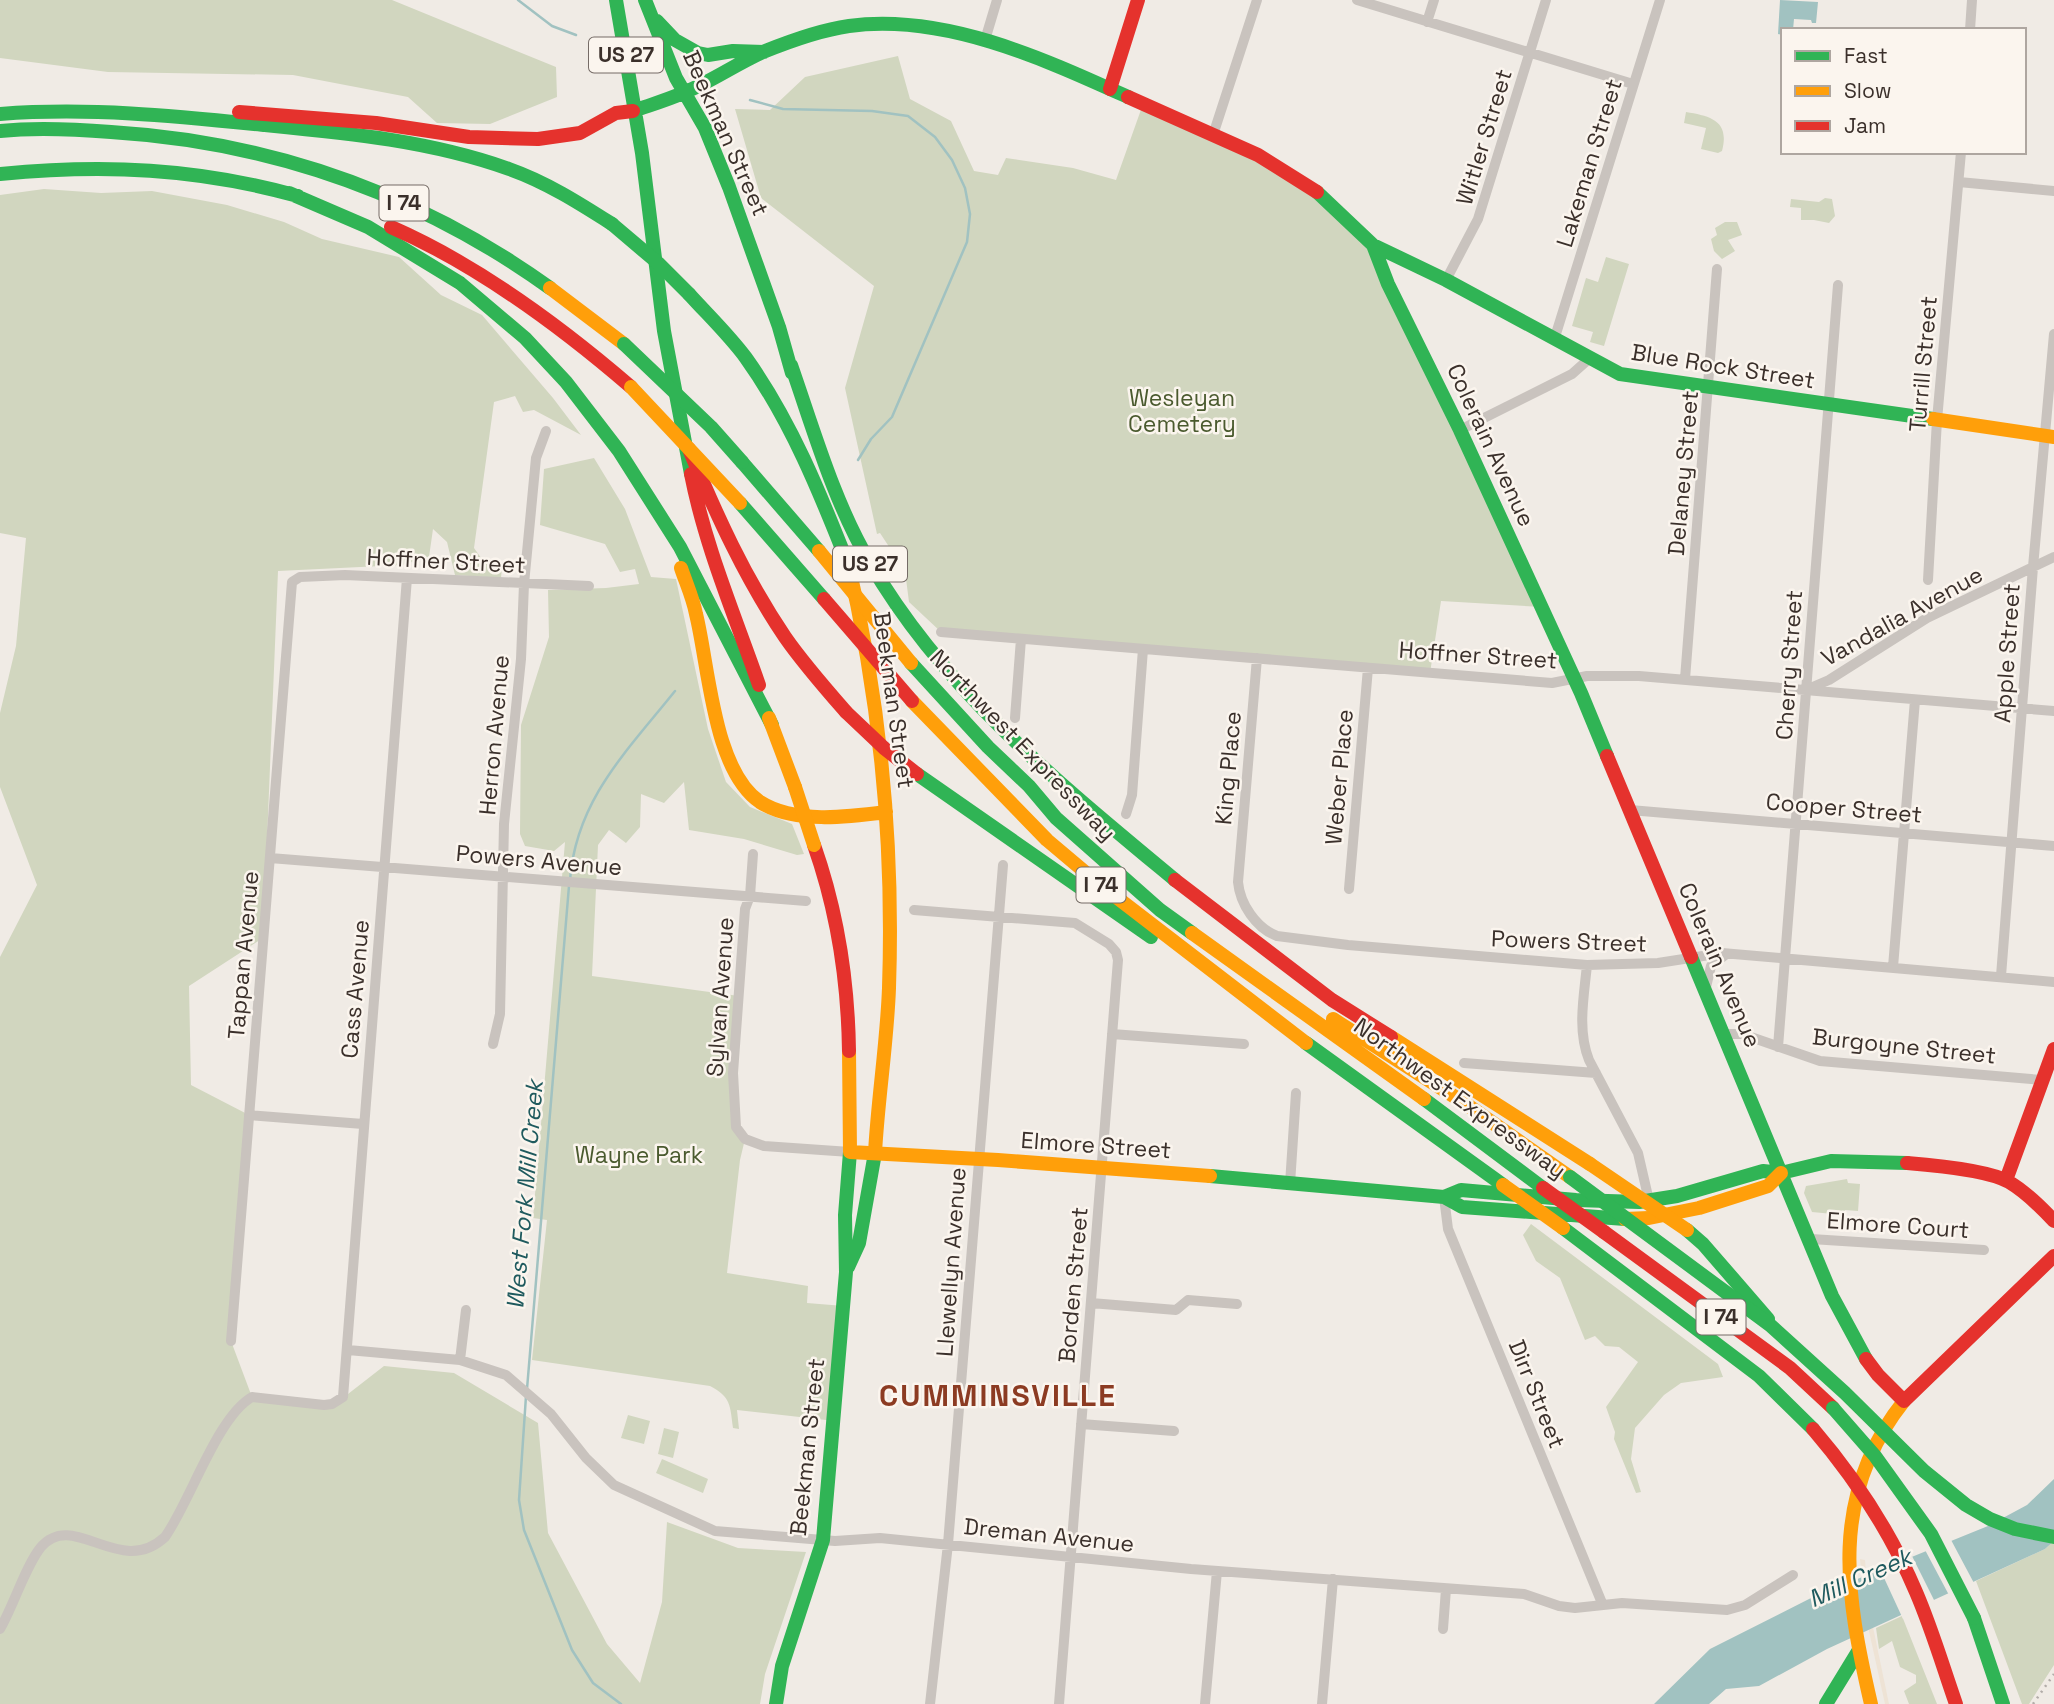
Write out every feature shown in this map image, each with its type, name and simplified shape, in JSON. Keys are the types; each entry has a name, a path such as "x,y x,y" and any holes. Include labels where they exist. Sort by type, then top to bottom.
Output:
{"main road":[{"name":"Beekman Street","path":"616,0 642,153 664,331 696,498 836,915 851,1042 850,1152 845,1215 846,1272 823,1540 782,1666 776,1704"},
{"path":"1110,89 1138,0"},
{"name":"Beekman Street","path":"646,4 684,93 705,128 764,282 791,365 795,391 833,507 863,623 873,681 886,812 891,910 889,990 875,1153 859,1243 846,1272"},
{"path":"646,4 663,29 686,48 708,55 733,51 764,52"},
{"name":"Colerain Avenue","path":"152,115 180,111 267,112 376,123 469,137 538,139 580,132 616,113 633,111 684,93 764,52 795,40 833,28 875,24 932,28 1014,48 1258,155 1301,180 1373,245 1388,284 1460,430 1575,679 1811,1239 1837,1309 1870,1366 1904,1401"},
{"path":"0,114 59,111 152,115 304,129 426,146 511,170 548,186 612,224 658,263 746,359 786,424 819,493 848,564"},
{"name":"Northwest Expressway","path":"0,131 61,129 152,133 228,145 319,169 395,199 473,237 624,344 710,427 742,462 911,663 988,747 1029,786 1056,818 1160,910 1359,1051 1790,1368 1833,1409 1875,1456 1931,1534 1974,1618 2003,1704"},
{"name":"Northwest Expressway","path":"0,174 105,167 168,170 233,179 289,193 397,230 450,257 514,296 585,346 632,387 740,503 912,701 1047,840 1146,921 1310,1045 1563,1228 1759,1376 1812,1429 1849,1474 1871,1507 1916,1592 1956,1704"},
{"path":"289,193 368,227 460,283 525,338 566,382 619,451 680,547 772,726"},
{"name":"Blue Rock Street","path":"1373,245 1446,280 1620,374 2050,437"},
{"name":"US 27","path":"791,365 843,505 870,563 918,634 1003,731 1068,791 1182,886 1332,999 1406,1046"},
{"name":"US 27","path":"684,436 720,525 765,607 805,665 846,712 884,748 917,774 1081,891 1310,1045"},
{"path":"663,522 696,612 718,728 730,766 737,778 753,797 764,805 788,814 846,815 886,812"},
{"path":"1244,970 1309,1004 1466,1104 1570,1177 1770,1325 1846,1393 1924,1471 1966,1505 2015,1529 2054,1537"},
{"path":"1406,1046 1540,1156"},
{"path":"1406,1046 1687,1230 1703,1244 1820,1379 1833,1409"},
{"path":"2006,1181 2054,1049"},
{"name":"Elmore Street","path":"850,1152 1102,1168 1290,1184 1444,1198 1462,1207 1610,1219 1652,1218 1682,1212 1768,1186 1781,1173"},
{"name":"Elmore Street","path":"1444,1198 1461,1191 1604,1202 1649,1201 1687,1194 1763,1171 1781,1173 1831,1161 1863,1160 1950,1167 2006,1181 2032,1198 2054,1221"},
{"path":"1871,1704 1849,1599 1849,1541 1858,1492 1873,1451 1894,1412 1904,1401 2054,1256"},
{"path":"1826,1704 1859,1650"}],"street":[{"path":"985,40 997,0"},
{"path":"1213,135 1257,0"},
{"path":"1357,0 1633,84"},
{"path":"1427,22 1434,0"},
{"name":"Witler Street","path":"1446,280 1478,219 1546,0"},
{"name":"Lakeman Street","path":"1555,337 1660,0"},
{"path":"1969,28 1972,0"},
{"name":"Turrill Street","path":"1928,580 1937,420 1961,154"},
{"path":"1959,181 2054,191"},
{"name":"Delaney Street","path":"1685,679 1717,270"},
{"name":"Cherry Street","path":"1778,1047 1839,285"},
{"name":"Apple Street","path":"2001,976 2033,567 2050,437 2054,334"},
{"path":"1460,430 1572,374 1590,358"},
{"name":"Herron Avenue","path":"493,1044 500,1014 504,824 521,659 524,584 536,458 546,431"},
{"name":"Vandalia Avenue","path":"1807,689 1829,680 1927,618 2054,557"},
{"name":"Hoffner Street","path":"300,577 345,575 589,586"},
{"name":"Tappan Avenue","path":"231,1341 292,582 300,577"},
{"name":"Cass Avenue","path":"0,1629 36,1555 48,1541 67,1535 76,1536 132,1553 142,1552 158,1544 170,1530 224,1427 244,1401 252,1397 324,1405 339,1401 343,1396 407,578"},
{"name":"Hoffner Street","path":"941,632 1552,682 1614,675 1685,679 2054,711"},
{"path":"1015,718 1021,639"},
{"path":"1126,814 1132,795 1143,649"},
{"name":"King Place","path":"1238,882 1257,658"},
{"name":"Weber Place","path":"1349,889 1368,668"},
{"path":"1893,967 1915,700"},
{"name":"Cooper Street","path":"1630,810 2054,846"},
{"name":"Sylvan Avenue","path":"746,1139 734,1121 733,1073 753,854"},
{"name":"Powers Avenue","path":"270,858 806,901"},
{"name":"Llewellyn Avenue","path":"930,1704 948,1544 1003,864"},
{"name":"Powers Street","path":"1238,882 1239,893 1254,918 1268,933 1348,945 1587,965 1641,965 1732,953 2054,982"},
{"path":"914,910 998,916"},
{"name":"Borden Street","path":"998,916 1075,923 1109,944 1118,960 1059,1704"},
{"path":"1706,992 1708,973 1713,963 1732,953"},
{"path":"1587,965 1582,1035 1586,1053 1638,1153 1652,1218"},
{"path":"1112,1034 1244,1044"},
{"name":"Burgoyne Street","path":"1723,1034 1742,1034 1825,1062 2042,1080"},
{"path":"1464,1062 1596,1073"},
{"path":"1290,1184 1296,1093"},
{"path":"249,1115 363,1124"},
{"name":"Elmore Street","path":"746,1139 764,1146 850,1152"},
{"name":"Dirr Street","path":"1444,1198 1448,1229 1602,1603"},
{"name":"Elmore Court","path":"1811,1239 1984,1250"},
{"path":"1091,1303 1177,1310 1188,1300 1237,1304"},
{"path":"460,1360 466,1310"},
{"name":"Dreman Avenue","path":"348,1350 460,1360 488,1368 513,1380 551,1414 603,1476 626,1492 715,1531 823,1540 880,1538 1217,1571 1524,1594 1559,1606 1576,1608 1622,1602 1716,1610 1737,1608 1794,1575"},
{"path":"1081,1424 1174,1431"},
{"path":"1205,1704 1217,1571"},
{"path":"1322,1704 1333,1579"},
{"path":"1443,1629 1446,1590"}],"green space":[{"path":"0,0 392,0 556,67 557,97 490,124 437,123 408,97 293,75 108,72 0,58"},
{"name":"Wesleyan Cemetery","path":"898,56 910,99 951,121 974,171 998,175 1006,158 1073,168 1116,180 1143,104 1285,170 1373,245 1542,607 1441,601 1430,673 941,632 909,602 905,571 880,533 877,534 845,388 874,286 761,198 735,109 770,110 805,77"},
{"path":"1686,112 1710,118 1721,127 1724,141 1722,151 1718,153 1701,149 1706,128 1684,123"},
{"path":"44,189 101,193 152,191 227,205 284,222 322,239 399,257 441,295 482,315 581,435 534,410 523,412 515,396 494,402 474,548 484,562 502,567 501,578 455,575 447,542 433,529 429,557 402,565 278,571 263,938 189,986 191,1085 249,1115 231,1341 252,1397 314,1402 339,1401 384,1366 454,1373 538,1423 548,1533 607,1644 640,1683 662,1602 667,1522 738,1548 806,1552 765,1674 760,1704 0,1704 0,957 37,885 0,787 0,713 16,646 26,538 0,533 0,195"},
{"path":"1825,198 1832,199 1835,216 1829,223 1801,220 1801,208 1790,207 1791,199 1819,202"},
{"path":"1725,222 1737,222 1742,235 1728,240 1735,251 1722,259 1714,251 1711,239 1717,235 1715,228"},
{"path":"1606,257 1629,264 1604,346 1590,342 1593,332 1572,326 1586,278 1598,282"},
{"name":"Wayne Park","path":"594,458 625,509 651,577 676,579 708,729 726,782 750,807 792,824 804,854 797,855 744,839 689,830 684,782 664,803 641,794 640,827 626,843 609,830 598,845 592,976 739,996 734,1121 745,1139 740,1160 727,1273 808,1286 807,1303 844,1306 835,1421 737,1410 739,1429 733,1428 726,1398 710,1386 532,1360 547,1220 533,1218 565,842 554,851 525,846 520,834 521,725 549,637 548,590 639,584 635,569 620,572 605,544 540,525 544,469"},
{"path":"1847,1179 1848,1183 1860,1184 1858,1211 1845,1210 1844,1215 1812,1212 1804,1193 1806,1186"},
{"path":"1531,1224 1718,1364 1723,1377 1681,1383 1664,1395 1635,1428 1631,1459 1641,1492 1636,1493 1614,1439 1615,1432 1606,1407 1638,1362 1619,1347 1605,1346 1595,1336 1585,1340 1560,1278 1536,1261 1523,1235"},
{"path":"628,1415 650,1421 644,1444 621,1438"},
{"path":"664,1428 679,1432 673,1458 658,1454"},
{"path":"662,1459 708,1479 703,1493 656,1473"},
{"path":"2054,1541 2054,1665 2029,1704 2022,1704 1976,1581 2045,1549"},
{"path":"1902,1616 1937,1704 1909,1704 1904,1691 1916,1683 1916,1675 1900,1667 1892,1641 1879,1649 1876,1628"}],"shaded area":[{"path":"1860,1559 1865,1560 1869,1608 1889,1704 1885,1704 1865,1613"}],"water":[{"path":"1780,0 1818,2 1816,23 1794,19 1793,28 1781,28 1781,35 1778,34"},
{"name":"Mill Creek","path":"2054,1479 2054,1541 2045,1549 1827,1649 1759,1686 1726,1689 1709,1704 1654,1704 1710,1649 1813,1597 1988,1526 2027,1505"}],"pier":[{"path":"1950,1538 1975,1585 1950,1597 1924,1548"},
{"path":"1911,1554 1936,1604 1903,1619 1879,1567"}],"waterway":[{"name":"West Fork Mill Creek","path":"518,0 552,26 576,35"},
{"name":"West Fork Mill Creek","path":"750,100 783,109 872,111 908,116 935,137 952,160 965,188 970,214 967,242 892,417 871,439 858,460"},
{"name":"West Fork Mill Creek","path":"570,880 574,851 593,801 622,756 675,691"},
{"name":"West Fork Mill Creek","path":"527,1389 569,886"},
{"name":"West Fork Mill Creek","path":"526,1396 519,1500 524,1530 572,1650 593,1683 621,1704"}],"railway":[{"path":"2033,1704 2054,1674"}],"traffic: fast":[{"path":"616,0 642,153 664,331 691,474"},
{"path":"645,0 676,78 705,128 729,187 779,327 792,373"},
{"path":"657,21 675,40 698,53 708,55 733,51 764,52"},
{"path":"633,111 693,89 763,52 795,40 849,26 885,24 921,26 993,42 1128,97"},
{"path":"0,114 66,111 166,116 327,131 419,145 479,159 523,174 612,224"},
{"path":"0,131 69,129 171,138 229,147 286,161 342,178 449,225 550,288"},
{"path":"0,174 76,169 150,171 223,179 298,196"},
{"path":"1317,192 1373,245 1388,284 1460,430 1581,693 1607,756"},
{"path":"289,193 368,227 460,283 525,338 566,382 619,451 680,547 772,725"},
{"path":"612,224 689,294"},
{"path":"1373,245 1446,280 1620,374 1933,419"},
{"path":"689,294 726,333 777,407 815,484 848,564"},
{"path":"624,344 711,427 742,462"},
{"path":"791,365 846,516 870,563 900,610 933,654 1008,735 1090,809 1175,880"},
{"path":"742,462 819,551"},
{"path":"740,503 824,599"},
{"path":"911,663 988,747 1029,786 1056,818 1160,910 1192,933"},
{"path":"917,774 1151,937"},
{"path":"1691,957 1832,1296 1866,1359"},
{"path":"1306,1043 1503,1185"},
{"path":"1424,1099 1543,1188"},
{"path":"776,1704 782,1666 823,1540 846,1272 845,1215 850,1152"},
{"path":"848,1267 859,1243 875,1153"},
{"path":"1444,1197 1461,1190 1576,1200 1639,1202 1677,1196 1763,1171 1781,1173 1831,1161 1907,1163"},
{"path":"1210,1176 1444,1197 1462,1207 1625,1219"},
{"path":"1570,1177 1770,1325 1845,1393 1924,1471 1966,1505 2015,1529 2054,1537"},
{"path":"1563,1228 1759,1376 1813,1429"},
{"path":"1687,1230 1703,1244 1768,1319"},
{"path":"1833,1408 1875,1456 1931,1534 1974,1618"},
{"path":"1974,1618 2003,1704"},
{"path":"1826,1704 1859,1650"}],"traffic: slow":[{"path":"550,288 624,344"},
{"path":"631,387 740,503"},
{"path":"1933,419 2054,437"},
{"path":"819,551 911,663"},
{"path":"846,554 868,661 887,824 889,988 875,1153"},
{"path":"681,568 695,608 715,716 732,766 744,787 760,802 789,814 821,817 886,812"},
{"path":"912,701 1047,840 1098,883 1306,1043"},
{"path":"769,718 795,787"},
{"path":"795,787 814,845"},
{"path":"1192,933 1424,1099"},
{"path":"1333,1019 1466,1104 1570,1177"},
{"path":"1391,1037 1590,1164"},
{"path":"849,1051 850,1152 1210,1176"},
{"path":"1590,1164 1687,1230"},
{"path":"1625,1219 1649,1218 1699,1208 1768,1186 1781,1173"},
{"path":"1503,1185 1563,1228"},
{"path":"1871,1704 1850,1586 1854,1510 1863,1473 1880,1437 1904,1401"}],"traffic: jam":[{"path":"1110,89 1138,0"},
{"path":"1128,97 1258,155 1317,192"},
{"path":"239,112 376,123 469,137 538,139 580,133 616,113 633,111"},
{"path":"391,227 455,259 517,298 631,387"},
{"path":"689,449 732,545 770,615 799,656 846,712"},
{"path":"691,474 712,554 759,685"},
{"path":"824,599 912,701"},
{"path":"846,712 884,748 917,774"},
{"path":"1607,756 1691,957"},
{"path":"814,845 840,947 849,1051"},
{"path":"1175,880 1332,1000 1391,1037"},
{"path":"2006,1180 2054,1049"},
{"path":"1907,1163 1960,1169 2000,1178 2027,1195 2054,1221"},
{"path":"1543,1188 1604,1232"},
{"path":"1604,1232 1790,1368 1833,1408"},
{"path":"1866,1359 1904,1401 2054,1256"},
{"path":"1813,1429 1857,1487 1906,1570 1922,1606 1956,1704"}],"district":[{"name":"CUMMINSVILLE","path":"998,1396"}]}
